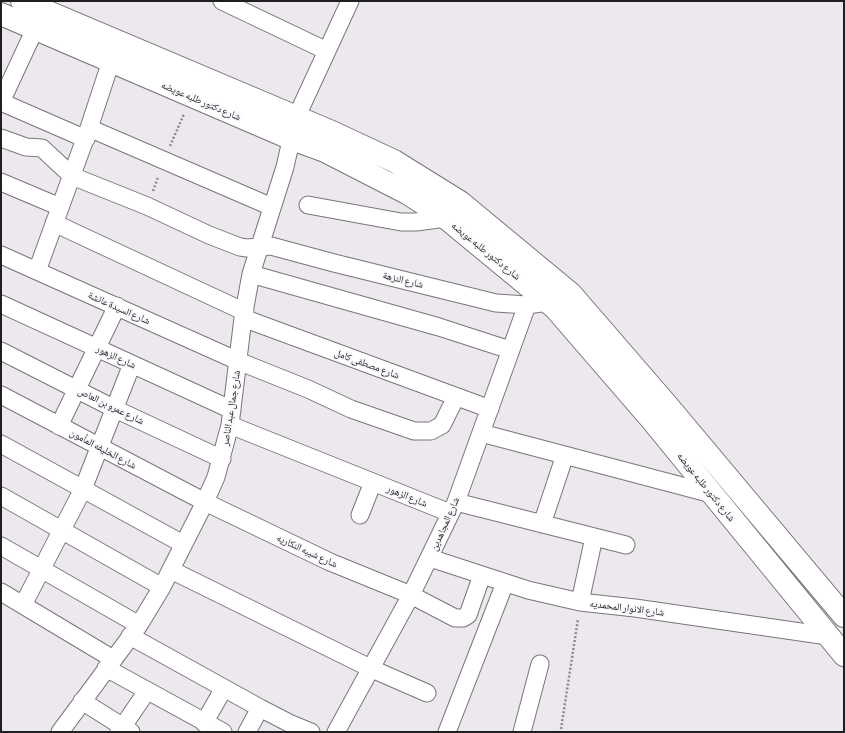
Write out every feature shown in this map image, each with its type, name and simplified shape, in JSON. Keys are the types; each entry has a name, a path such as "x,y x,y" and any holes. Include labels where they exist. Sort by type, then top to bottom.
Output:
{"street":[{"name":"شارع دكتور طلبه عويضه","path":"22,1 296,118 381,178 446,218 548,302 651,419 844,655"},
{"path":"222,1 327,50"},
{"name":"شارع جمال عبد الناصر","path":"60,732 109,664 135,631 162,587 205,502 222,459 231,417 244,315 252,274 292,139 296,118 350,1"},
{"name":"شارع دكتور طلبه عويضه","path":"1,14 292,139 330,142 394,161 460,202 571,294 667,405 844,616"},
{"path":"34,29 1,102 87,133 272,207"},
{"path":"37,271 72,176 111,61"},
{"path":"1,138 26,147 42,148 72,176"},
{"name":"شارع النزهة","path":"72,176 147,206 209,235 247,248 272,246 496,303 527,305 548,302"},
{"path":"1,182 60,207"},
{"path":"308,205 401,222 416,222 446,218"},
{"name":"شارع مصطفى كامل","path":"54,223 244,315 490,409"},
{"name":"شارع السيدة عائشة","path":"1,255 238,361 308,388 351,409 414,431 431,431 442,425 456,396"},
{"path":"252,274 439,327 510,350"},
{"name":"شارع الزهور","path":"1,304 132,364 231,417 373,482 453,508 542,524 626,545"},
{"name":"شارع المجاهدين","path":"336,732 372,669 411,595 453,508 527,305"},
{"path":"59,426 117,306"},
{"name":"شارع عمرو بن العاص","path":"1,351 113,408 222,459"},
{"path":"23,605 43,570 83,489 113,408 132,364"},
{"name":"شارع الخليفه المأمون","path":"1,395 205,502"},
{"path":"481,433 712,494"},
{"path":"1,444 183,544"},
{"path":"542,524 565,455"},
{"path":"360,515 373,482"},
{"path":"1,496 162,587"},
{"name":"شارع شيبه النكاريه","path":"205,502 330,562 411,595 455,618 463,618 468,614 482,575"},
{"path":"580,602 594,537"},
{"path":"1,546 43,570 224,688 289,723 311,732"},
{"name":"شارع الانوار المحمديه","path":"430,558 505,583 580,602 635,608 828,636"},
{"path":"171,570 372,669 427,694"},
{"path":"447,732 505,583"},
{"path":"1,592 23,605 147,691 223,732"},
{"path":"522,732 540,664"},
{"path":"204,723 224,688"},
{"path":"82,701 124,730 147,691"},
{"path":"247,732 260,708"}],"path":[{"path":"561,729 580,602"}]}
